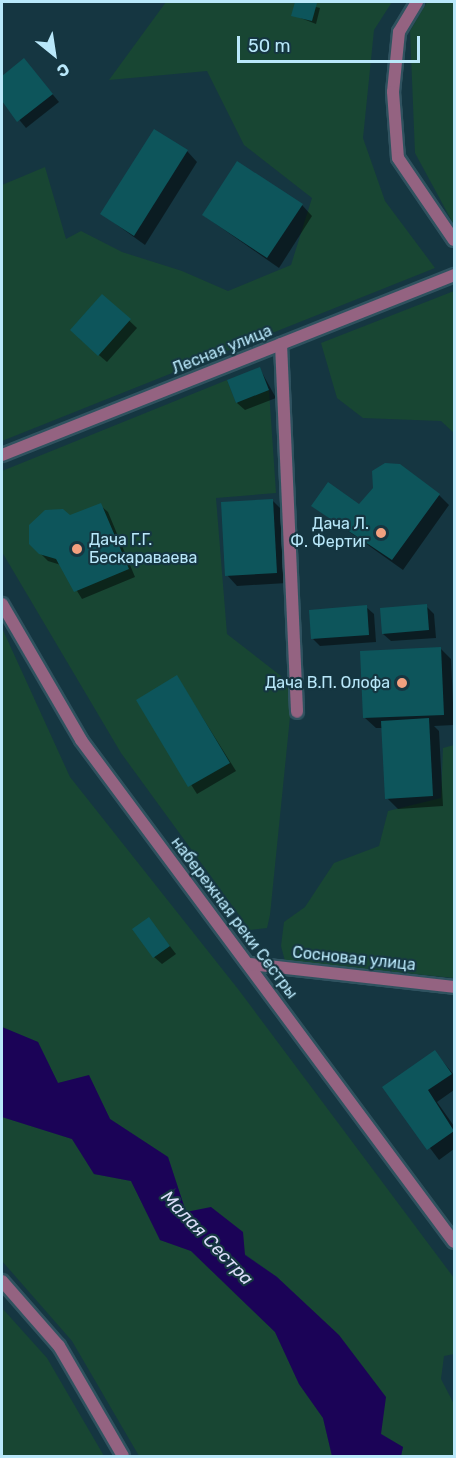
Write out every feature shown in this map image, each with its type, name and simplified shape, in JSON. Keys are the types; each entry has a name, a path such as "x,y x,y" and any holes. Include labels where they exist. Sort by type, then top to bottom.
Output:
{"street":[{"path":"417,2 399,32 393,92 398,158 454,240"},
{"name":"Лесная улица","path":"2,455 454,275"},
{"path":"281,344 297,712"},
{"name":"набережная реки Сестры","path":"2,604 81,740 250,964 454,1242"},
{"name":"Сосновая улица","path":"250,964 454,987"},
{"path":"2,1281 59,1346 123,1456"}],"green space":[{"path":"166,2 392,2 374,30 363,138 385,201 435,268 2,441 2,185 45,167 66,239 81,231 122,252 182,271 228,291 291,265 312,198 244,145 207,71 109,80"},
{"path":"427,2 454,2 454,225 415,153 410,31"},
{"path":"454,291 454,433 441,421 363,418 337,398 321,343"},
{"path":"227,380 236,403 269,390 276,493 216,498 227,634 281,676 292,697 270,915 267,928 250,930 121,753 2,552 2,471"},
{"path":"2,628 70,777 238,989 454,1278 454,1354 444,1356 441,1379 454,1404 454,1456 401,1456 403,1447 381,1434 277,1277 186,1212 168,1157 110,1119 89,1076 58,1083 38,1042 2,1027"},
{"path":"454,745 454,978 285,961 281,946 284,922 305,907 334,863 379,846 388,811 441,798 443,748"},
{"path":"2,1117 72,1139 94,1174 131,1181 160,1240 191,1251 275,1332 299,1384 323,1418 332,1456 139,1456 72,1341 2,1261"},
{"path":"2,1308 47,1358 104,1456 2,1456"}],"water":[{"name":"Малая Сестра","path":"2,1027 38,1042 58,1083 89,1075 110,1119 168,1157 186,1212 211,1207 243,1232 245,1255 277,1277 339,1335 386,1397 381,1434 403,1447 401,1456 332,1456 323,1418 299,1384 275,1332 191,1251 160,1240 131,1181 94,1174 72,1139 2,1117"}],"building":[{"path":"295,2 317,3 312,21 291,16"},
{"path":"24,58 53,94 17,122 2,101 2,76"},
{"path":"154,129 188,150 134,236 100,214"},
{"path":"237,161 303,204 267,258 202,215"},
{"path":"102,294 131,319 98,356 70,330"},
{"path":"260,367 269,390 236,403 227,380"},
{"name":"Дача Л. Ф. Фертиг","path":"385,463 400,464 440,494 392,560 311,506 328,482 359,504 373,488 372,471"},
{"path":"273,499 277,573 225,576 221,502"},
{"name":"Дача Г.Г. Бескараваева","path":"101,503 129,569 74,592 56,559 39,554 29,544 29,525 45,510 63,509 70,515"},
{"path":"427,604 429,630 382,634 380,608"},
{"path":"367,605 369,635 311,639 309,610"},
{"name":"Дача В.П. Олофа","path":"441,647 444,715 363,718 360,651"},
{"path":"177,675 230,763 188,787 136,700"},
{"path":"429,718 433,796 385,799 381,721"},
{"path":"149,917 170,946 153,958 132,929"},
{"path":"435,1050 452,1074 428,1090 454,1131 427,1150 382,1087"}],"place":[{"name":"Дача Л. Ф. Фертиг","path":"381,533"},
{"name":"Дача Г.Г. Бескараваева","path":"77,549"},
{"name":"Дача В.П. Олофа","path":"402,683"}]}
